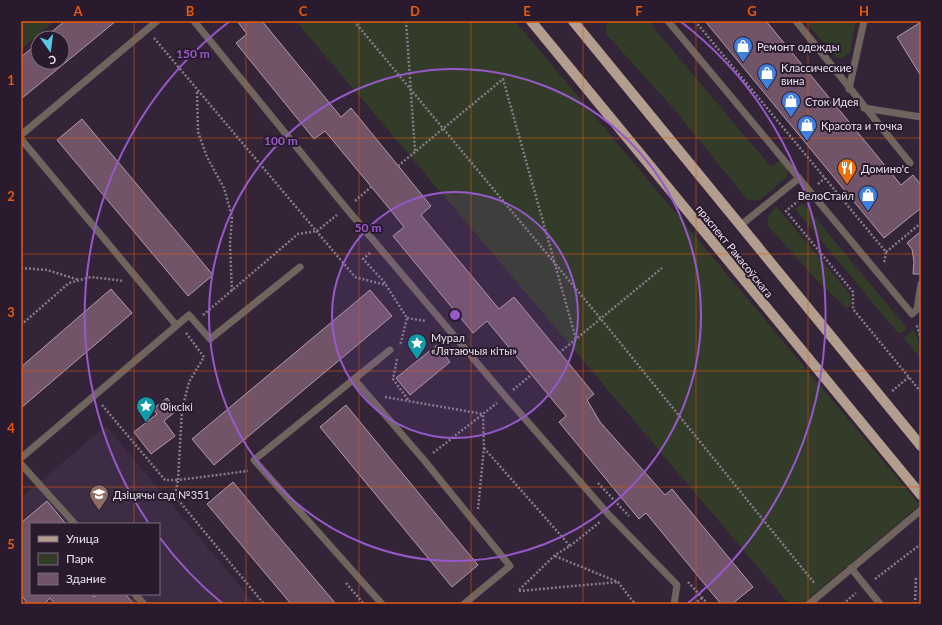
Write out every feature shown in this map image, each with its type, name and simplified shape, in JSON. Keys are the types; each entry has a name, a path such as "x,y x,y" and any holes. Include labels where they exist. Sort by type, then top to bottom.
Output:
{"main road":[{"name":"праспект Ракасоўскага","path":"531,21 921,495"},
{"name":"праспект Ракасоўскага","path":"575,22 921,446"}],"lane":[{"path":"194,21 378,246 505,396 608,515 677,585 674,604"},
{"path":"668,21 912,314 919,308 921,284"},
{"path":"796,21 864,108 910,163"},
{"path":"849,89 864,21"},
{"path":"21,135 154,22"},
{"path":"864,108 921,118"},
{"path":"21,139 176,325"},
{"path":"741,226 799,178"},
{"path":"21,458 189,315 210,339 300,267"},
{"path":"382,604 254,460 390,350"},
{"path":"354,379 424,460 510,566 464,604"},
{"path":"21,464 74,523"},
{"path":"809,604 921,510"},
{"path":"851,568 880,604"},
{"path":"136,595 144,604"}],"path":[{"path":"354,21 442,130 601,319 822,593"},
{"path":"406,21 415,152"},
{"path":"695,21 886,252"},
{"path":"154,22 154,41 356,277 386,285"},
{"path":"398,166 503,79 557,266 576,339"},
{"path":"197,92 198,132 207,157 224,188 232,218 230,252 232,292"},
{"path":"825,178 786,211 853,292 853,309 921,392"},
{"path":"195,322 232,292 298,234 317,231 330,220"},
{"path":"884,270 886,252 921,223"},
{"path":"378,246 363,259 386,285 407,318 400,348"},
{"path":"21,268 47,270 79,280"},
{"path":"559,352 662,268"},
{"path":"21,325 69,283 91,277 141,283"},
{"path":"921,324 917,326 921,339"},
{"path":"176,325 184,330 204,357 189,382 182,410 178,480 175,496 264,604"},
{"path":"398,356 393,379 409,401"},
{"path":"424,460 531,375"},
{"path":"883,399 909,378"},
{"path":"366,393 483,414"},
{"path":"102,405 165,480 178,480 250,471"},
{"path":"477,524 484,448 483,414"},
{"path":"484,448 570,546"},
{"path":"608,515 570,546 555,555 518,591 618,582"},
{"path":"902,558 921,544"},
{"path":"555,555 618,582 635,604"},
{"path":"915,604 916,576"},
{"path":"343,580 364,604"},
{"path":"694,604 702,598"}],"shaded area":[{"name":"Дзіцячы сад №351","path":"106,426 255,604 21,604 21,498"}],"green space":[{"path":"21,21 55,21 44,30 30,30 30,42 21,49"},
{"path":"296,21 515,21 920,505 802,604 789,604"},
{"path":"607,21 651,21 653,27 771,167 780,160 789,168 787,177 760,200 755,201 747,199 672,107 607,35"},
{"path":"805,21 856,21 850,52 841,59 836,57"},
{"path":"803,203 907,328 902,333 898,333 795,209"},
{"path":"776,206 849,293 852,304 847,308 821,285 770,228 767,223 769,216"},
{"path":"914,330 921,348 921,359 903,338"}],"building":[{"path":"65,21 116,21 70,59 70,30 54,30"},
{"path":"237,21 262,21 341,117 351,108 431,206 421,215 499,309 514,297 594,394 587,400 600,422 665,495 672,489 753,587 732,604 721,604 646,513 639,519 559,422 566,416 487,321 473,333 393,236 404,227 388,207 325,131 314,139 236,43 247,34"},
{"path":"705,21 766,21 901,185 913,175 921,185 921,208 884,238"},
{"path":"921,22 921,76 897,37"},
{"path":"30,50 30,70 56,70 21,99 21,57"},
{"path":"82,119 213,275 188,296 57,140"},
{"path":"921,231 921,274 913,274 914,262 912,249 907,243"},
{"path":"111,289 132,313 21,408 21,367"},
{"path":"370,290 392,316 214,465 192,439"},
{"path":"437,345 450,362 410,395 396,378"},
{"path":"167,398 177,410 164,421 175,436 151,454 134,432 157,414 153,409"},
{"path":"346,405 478,565 452,587 320,427"},
{"path":"233,482 336,604 291,604 207,504"},
{"path":"47,501 65,523 30,523 30,595 93,595 94,597 97,595 126,595 134,604 55,604 50,598 44,604 28,604 21,595 21,523"}],"place":[{"name":"Ремонт одежды","path":"743,63"},
{"name":"Классические вина","path":"767,90"},
{"name":"Сток Идея","path":"791,118"},
{"name":"Красота и точка","path":"807,142"},
{"name":"Домино'c","path":"847,185"},
{"name":"ВелоСтайл","path":"868,212"},
{"name":"Мурал «Лятаючыя кіты»","path":"417,360"},
{"name":"Фіксікі","path":"146,423"},
{"name":"Дзіцячы сад №351","path":"99,511"}]}
